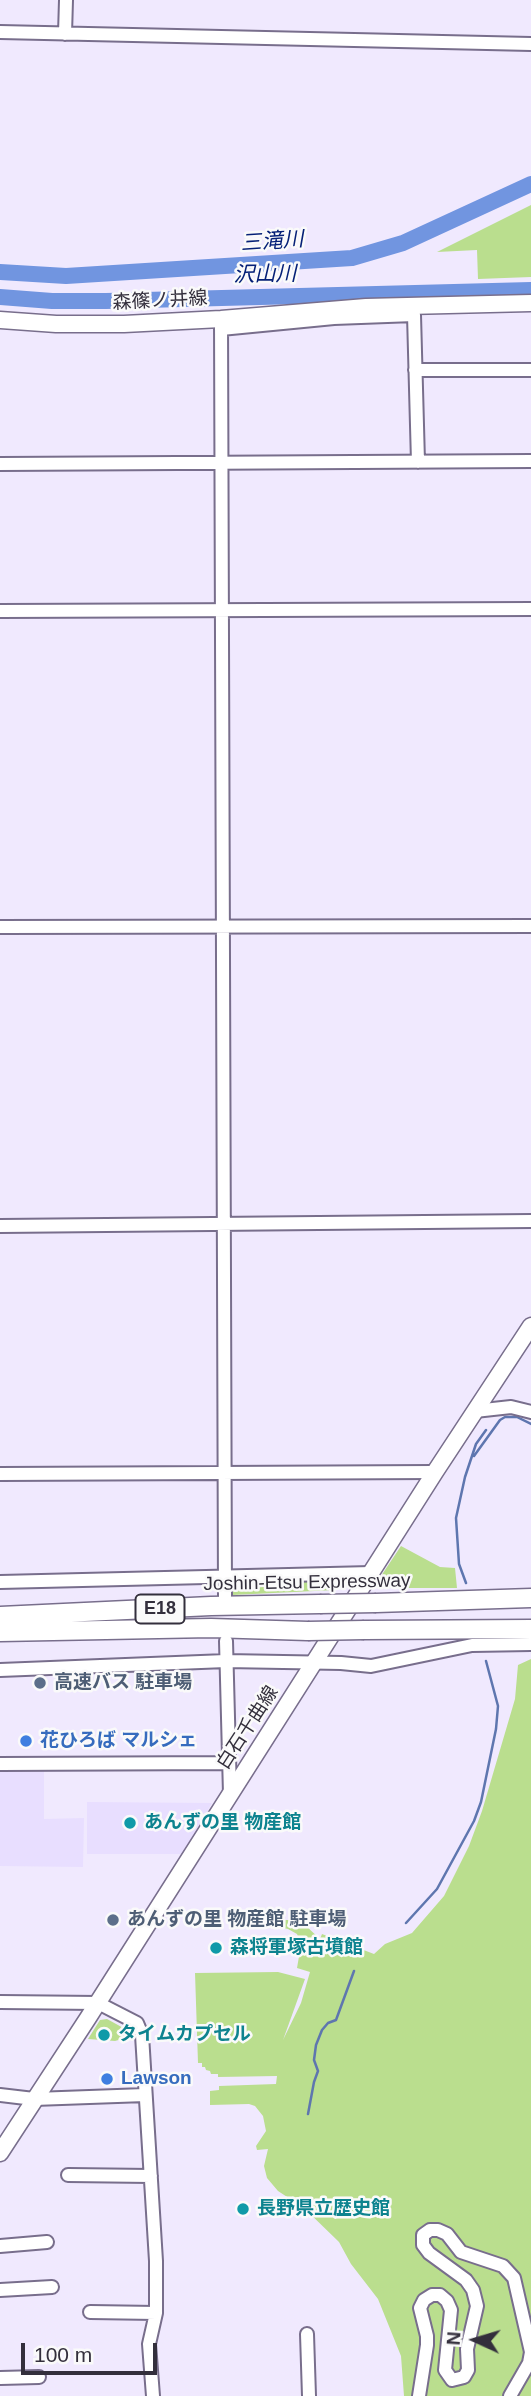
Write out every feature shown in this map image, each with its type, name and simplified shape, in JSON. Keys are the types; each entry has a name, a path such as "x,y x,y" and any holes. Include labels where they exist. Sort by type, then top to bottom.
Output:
{"highway":[{"name":"Joshin-Etsu Expressway","path":"0,1616 211,1606 531,1598"},
{"name":"E18","path":"0,1632 211,1628 531,1629"}],"main road":[{"name":"森篠ノ井線","path":"0,320 88,324 221,324 366,307 531,303"},
{"name":"白石千曲線","path":"0,2153 531,1326"}],"street":[{"path":"65,34 66,0"},
{"path":"0,32 531,44"},
{"path":"225,1597 221,324 414,315 418,462"},
{"path":"415,370 531,370"},
{"path":"0,464 531,461"},
{"path":"0,611 531,609"},
{"path":"0,927 531,926"},
{"path":"0,1226 531,1221"},
{"path":"475,1411 510,1406 531,1412"},
{"path":"0,1474 435,1472"},
{"path":"0,1582 370,1573"},
{"path":"226,1641 230,1794"},
{"path":"0,1671 226,1661 372,1666 472,1645 531,1644"},
{"path":"0,1764 229,1763"},
{"path":"0,2002 98,2003 137,2023 142,2035 156,2261 156,2312 149,2344 153,2396"},
{"path":"0,2095 34,2099 145,2095"},
{"path":"68,2175 150,2176"},
{"path":"419,2396 427,2345 420,2308 424,2300 432,2295 440,2295 447,2301 451,2311 444,2370 452,2380 464,2377 468,2370 467,2349 477,2306 473,2290 466,2280 429,2253 423,2245 423,2235 430,2230 447,2234 461,2252 503,2266 514,2278 531,2352 529,2363 510,2396"},
{"path":"0,2246 47,2242"},
{"path":"0,2290 52,2287"},
{"path":"90,2312 156,2312"},
{"path":"307,2334 309,2396"},
{"path":"0,2378 39,2377"}],"shaded area":[{"path":"0,1766 44,1766 44,1819 84,1818 83,1867 0,1866"},
{"path":"87,1802 212,1803 182,1854 87,1854"}],"green space":[{"path":"531,205 531,277 478,279 477,250 437,252"},
{"path":"401,1546 440,1567 455,1568 457,1588 373,1588"},
{"path":"325,1577 335,1584 335,1590 232,1595 233,1589 244,1581"},
{"path":"531,1659 531,2396 404,2396 401,2356 378,2299 351,2264 339,2242 304,2208 278,2191 267,2178 264,2166 268,2149 257,2150 256,2146 266,2131 263,2116 255,2106 249,2104 210,2105 210,2091 219,2090 219,2086 276,2084 277,2076 218,2077 218,2074 211,2074 202,2067 202,2063 198,2063 195,1973 278,1972 305,1979 283,2040 301,2003 310,1972 297,1968 301,1945 297,1934 267,1924 237,1923 237,1919 288,1920 305,1925 320,1939 322,1934 374,1954 385,1944 412,1933 444,1896 469,1846 515,1699 518,1665"},
{"path":"107,2019 131,2035 115,2041 88,2039 100,2020"}],"waterway":[{"name":"三滝川","path":"0,272 66,276 352,258 403,243 531,184"},
{"name":"沢山川","path":"0,297 106,301 531,290"},
{"path":"474,1456 505,1417 517,1417 531,1424"},
{"path":"466,1583 459,1564 456,1518 476,1444 486,1430"},
{"path":"406,1923 437,1889 474,1821 481,1802 498,1706 486,1661"},
{"path":"308,2114 318,2071 314,2060 316,2045 322,2030 328,2023 336,2020 354,1971"}],"place":[{"name":"高速バス 駐車場","path":"40,1683"},
{"name":"花ひろば マルシェ","path":"26,1741"},
{"name":"あんずの里 物産館","path":"130,1823"},
{"name":"あんずの里 物産館 駐車場","path":"113,1920"},
{"name":"森将軍塚古墳館","path":"216,1948"},
{"name":"タイムカプセル","path":"104,2035"},
{"name":"Lawson","path":"107,2079"},
{"name":"長野県立歴史館","path":"243,2209"}]}
